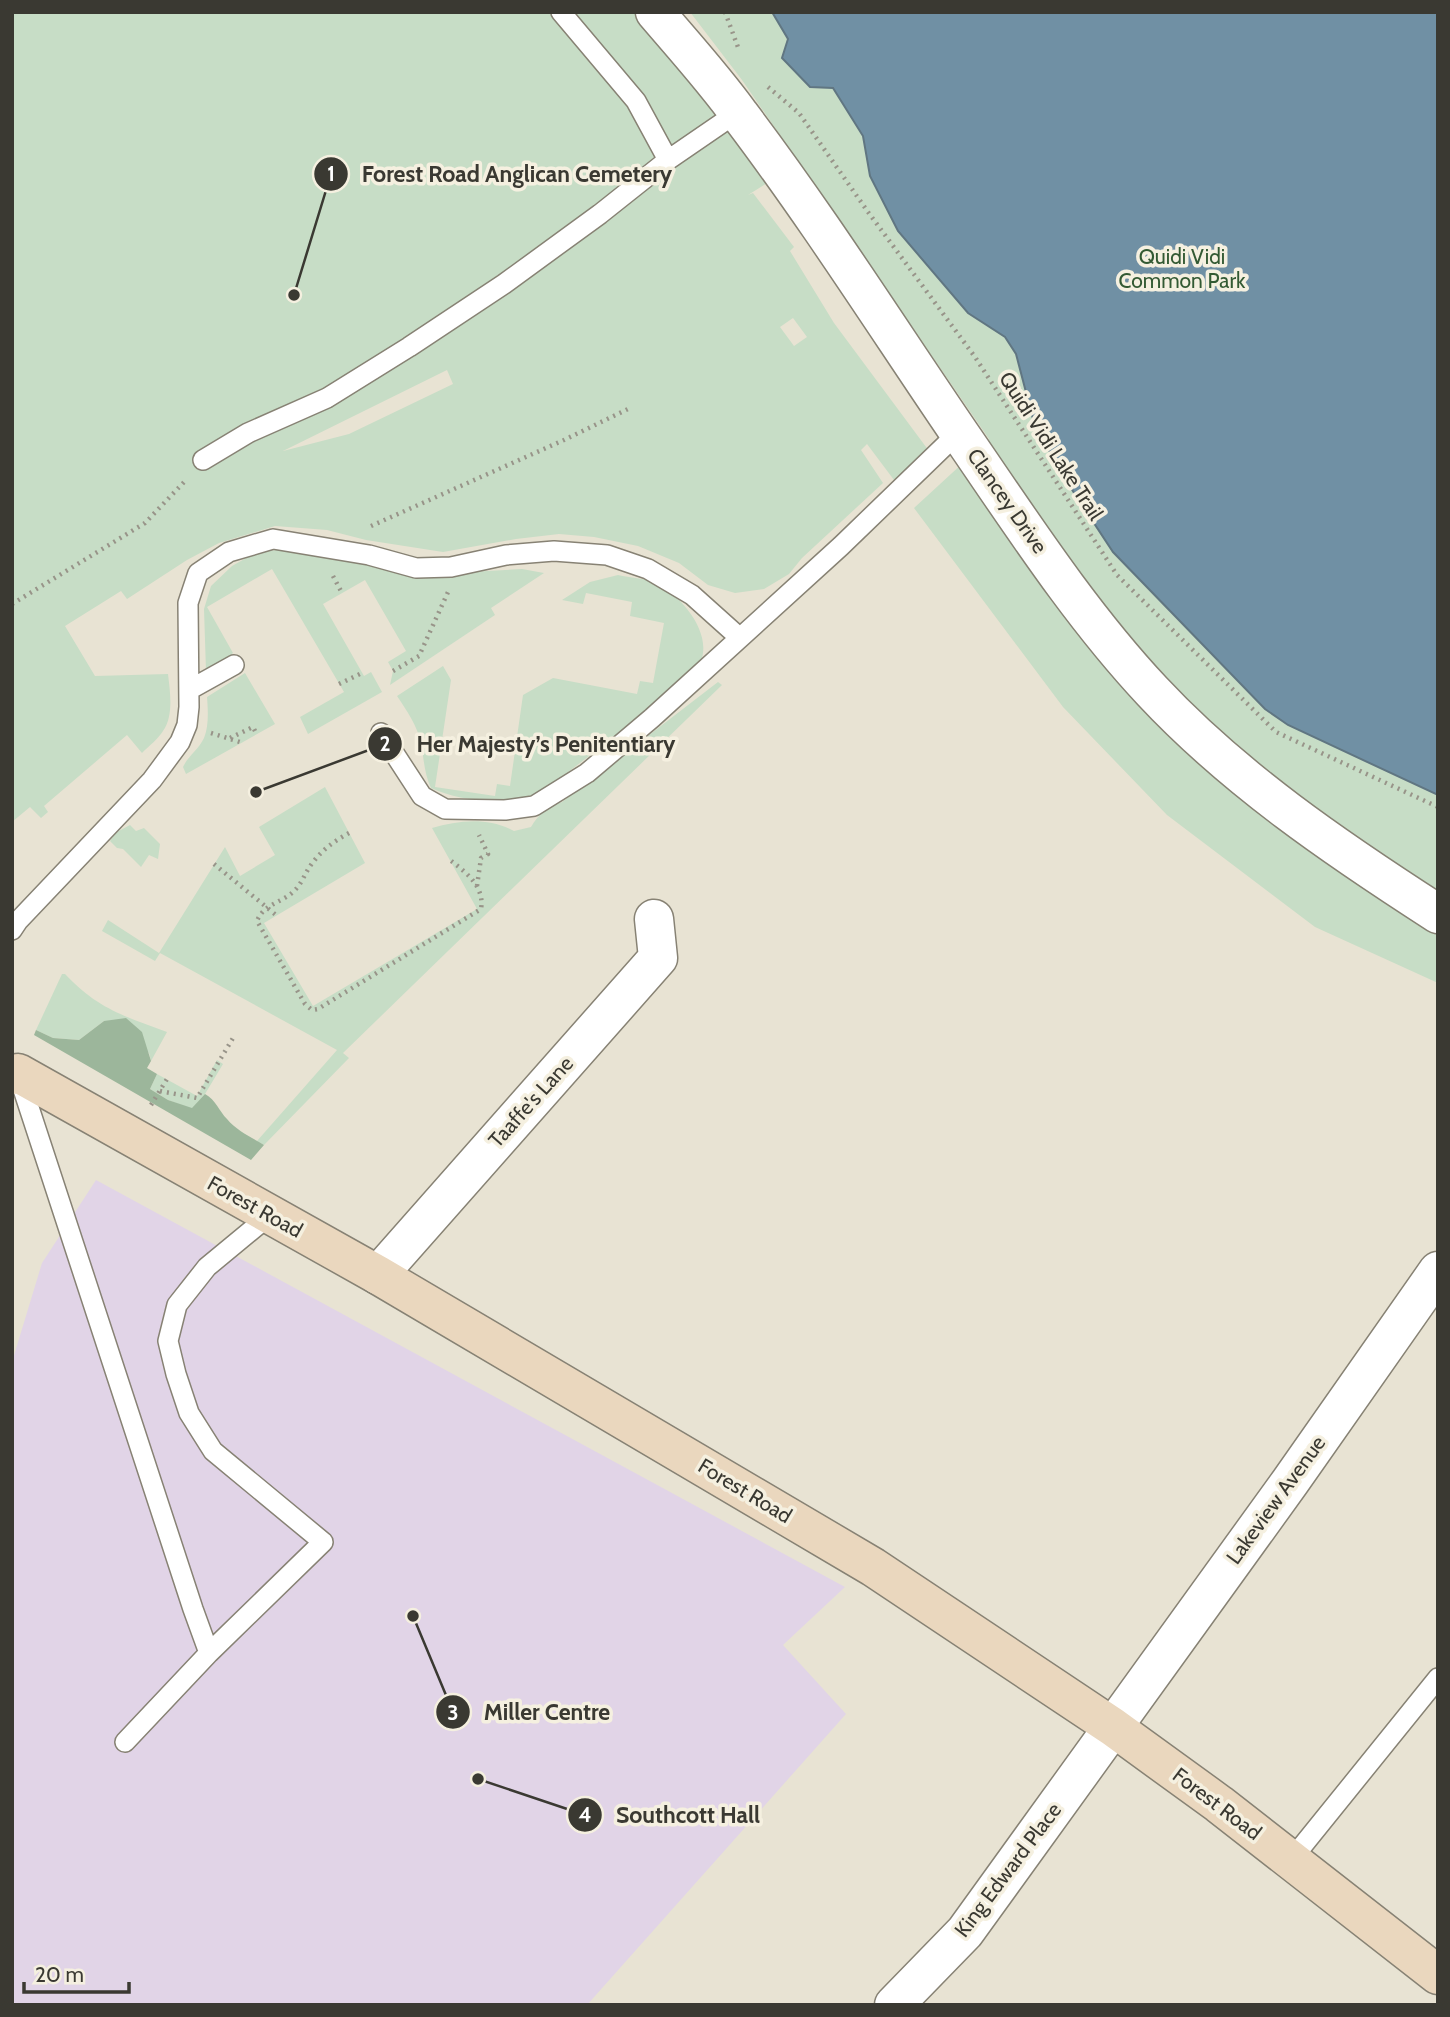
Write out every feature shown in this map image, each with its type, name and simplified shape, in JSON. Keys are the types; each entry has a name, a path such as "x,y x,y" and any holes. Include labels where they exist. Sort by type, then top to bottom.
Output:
{"street":[{"name":"Clancey Drive","path":"655,12 738,112 1072,593 1153,692 1214,750 1272,798 1358,863 1438,914"},
{"name":"Taaffe's Lane","path":"378,1275 658,958 654,919"},
{"name":"Forest Road","path":"14,1072 378,1275 873,1567 1113,1727 1291,1860 1438,1975"},
{"name":"Lakeview Avenue","path":"1113,1727 1290,1482 1438,1270"},
{"name":"King Edward Place","path":"894,2005 965,1932 1113,1727"}],"lane":[{"path":"561,12 636,101 668,160"},
{"path":"203,460 248,433 327,398 363,377 505,284 668,160 738,112"},
{"path":"381,733 422,796 444,809 505,810 534,806 587,773 652,718 841,546 959,432"},
{"path":"12,930 152,780 180,742 187,725 188,603 198,573 229,552 273,539 369,555 416,568 459,565 506,555 555,551 607,555 648,569 692,595 740,638"},
{"path":"189,690 234,665"},
{"path":"14,1072 209,1653"},
{"path":"125,1742 209,1653 323,1542 213,1451 189,1413 168,1341 177,1305 207,1267 270,1215"},
{"path":"1291,1860 1438,1678"}],"path":[{"path":"725,12 744,58"},
{"name":"Quidi Vidi Lake Trail","path":"767,87 799,113 975,357 1116,575 1276,732 1438,807"},
{"path":"370,527 564,440 628,408"},
{"path":"12,604 145,523 203,460"},
{"path":"393,671 419,656 433,630 459,565"},
{"path":"339,684 362,673"},
{"path":"229,738 253,727 257,735"},
{"path":"467,811 488,854 481,858 477,887"},
{"path":"349,833 334,841 314,860 294,891 267,907 260,913 257,921 305,1004 312,1010 318,1009 481,909 483,899 477,887 467,873 450,860"},
{"path":"214,864 276,915"},
{"path":"160,1091 197,1098 233,1038"},
{"path":"149,1108 167,1079"}],"shaded area":[{"path":"96,1180 845,1587 783,1645 846,1714 587,2005 12,2005 12,1362 42,1263"}],"green space":[{"path":"12,12 655,12 783,173 748,195 753,193 794,247 790,251 834,323 929,451 894,480 867,444 861,450 883,483 802,558 789,574 764,589 735,593 708,585 679,563 638,546 594,537 559,534 443,552 366,540 327,530 275,526 219,543 187,560 127,599 121,591 65,626 95,676 168,674 169,718 161,734 142,753 127,735 44,806 48,812 41,818 30,807 12,822","holes":["793,318 807,337 794,346 780,327","447,370 453,384 349,434 283,451"]},
{"name":"Quidi Vidi Common Park","path":"690,12 1438,12 1438,983 1315,927 1167,815 1063,707 914,508 989,439 742,80"},
{"path":"300,550 469,572 522,569 544,573 491,608 495,615 390,685 393,671 388,662 406,651 365,580 323,604 364,676 371,672 382,692 308,734 300,717 344,692 272,569 207,607 233,653 229,656 232,661 206,671 204,609 211,586 232,566 257,552"},
{"path":"618,575 656,583 685,606 703,640 700,663 694,672 682,685 542,792 515,799 486,800 458,797 431,788 417,730 397,696 443,666 451,680 435,787 495,796 497,784 510,786 523,695 553,678 637,694 640,681 653,683 664,623 630,616 632,602 586,593 583,604 562,600 590,582"},
{"path":"245,673 275,724 186,774 183,767 206,733 207,697"},
{"path":"718,682 722,685 343,1053 349,1058 264,1145 257,1141 337,1050 160,953 155,961 102,931 108,920 159,953 225,847 240,876 275,855 259,827 325,787 365,863 264,923 313,1006 477,909 432,828 473,821 514,831 531,827 544,811 562,802"},
{"path":"130,825 136,831 144,828 160,844 158,859 149,855 141,867 123,849 117,848 110,841 115,833"},
{"path":"62,974 100,1004 167,1032 151,1061 149,1053 104,1021 79,1040 53,1038 36,1030"},
{"path":"126,1018 142,1032 151,1061 147,1068 157,1074 150,1089 168,1100 192,1108 205,1094 209,1096 235,1127 264,1145 251,1160 34,1035 36,1030 53,1038 79,1040 104,1021"},
{"path":"217,1060 223,1064 205,1094 192,1109 168,1100 150,1089 157,1074 197,1096"}],"water":[{"name":"Quidi Vidi Common Park","path":"772,12 1438,12 1438,795 1288,725 1265,709 1113,552 1059,470 1033,419 1016,354 1005,337 968,313 898,231 870,176 863,136 833,88 810,87 782,58 788,39"}],"place":[{"name":"Forest Road Anglican Cemetery","path":"294,295"},
{"name":"Her Majesty’s Penitentiary","path":"256,792"},
{"name":"Miller Centre","path":"413,1616"},
{"name":"Southcott Hall","path":"478,1779"}]}
